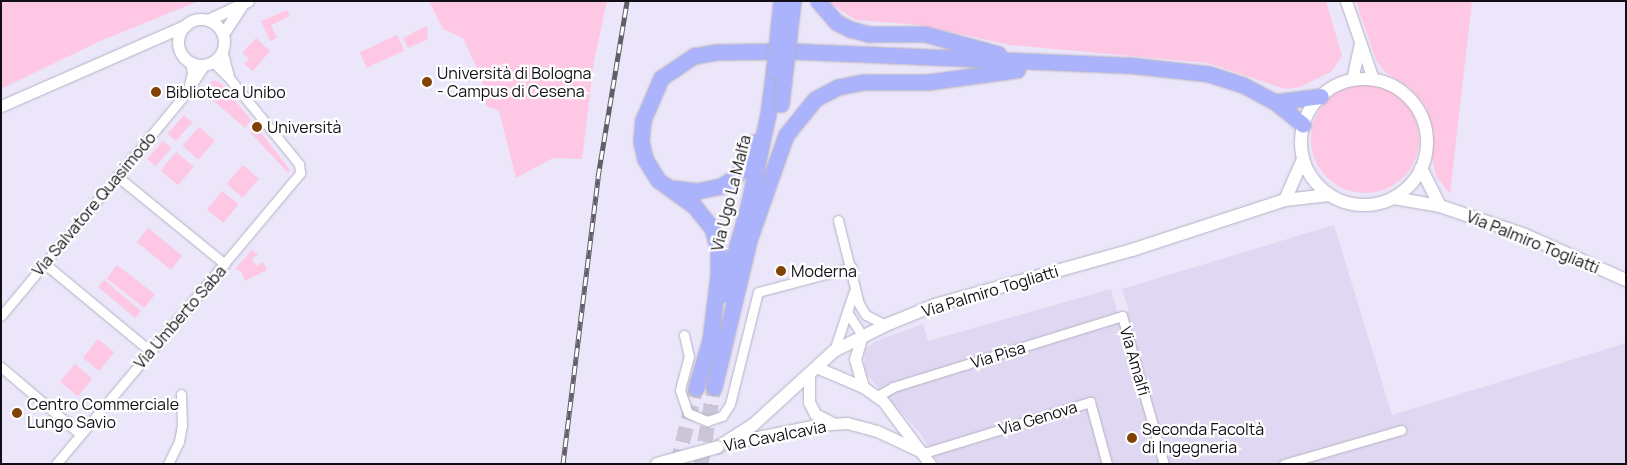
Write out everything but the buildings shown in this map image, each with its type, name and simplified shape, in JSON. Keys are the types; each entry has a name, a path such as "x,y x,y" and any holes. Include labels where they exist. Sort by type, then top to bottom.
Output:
{"highway":[{"name":"Via Ugo La Malfa","path":"696,388 747,210 768,114 781,1"},
{"name":"Via Ugo La Malfa","path":"714,387 781,104 793,1"},
{"path":"818,1 836,22 850,29 868,34 945,38 973,48 1033,62"},
{"path":"710,340 718,277 718,249 705,217 671,187 658,180 645,159 641,141 643,120 662,78 694,56 716,52 789,51 1128,65 1209,74 1243,85 1275,102 1303,125"},
{"path":"750,237 786,135 814,100 826,92 863,82 928,82 999,71 1128,65"},
{"path":"671,187 709,190 735,178 752,148 774,69"},
{"path":"1275,102 1321,96"}],"main road":[{"path":"1285,200 1303,159 1303,125 1321,96 1352,80 1373,80 1396,88 1411,100 1422,117 1427,144 1422,168 1410,186 1394,198 1362,205 1329,195 1314,180 1303,159"},
{"path":"1422,168 1440,206"},
{"name":"Via Palmiro Togliatti","path":"723,445 834,351 862,335 886,325 936,305 1132,250 1285,200 1329,195"},
{"name":"Via Palmiro Togliatti","path":"1394,198 1440,206 1525,235 1626,280"},
{"name":"Via Cavalcavia","path":"657,464 723,445"}],"street":[{"path":"1346,1 1373,80"},
{"path":"1,106 194,20 208,20 246,2"},
{"path":"230,79 222,50 223,34 246,2"},
{"path":"208,20 223,34"},
{"path":"179,45 184,26"},
{"path":"147,40 164,39 179,45 190,61 192,73 187,92"},
{"path":"1352,80 1361,41"},
{"path":"209,63 222,50"},
{"path":"190,61 209,63 230,79"},
{"name":"Via Salvatore Quasimodo","path":"1,316 209,63"},
{"name":"Via Umberto Saba","path":"56,464 225,264 302,168 230,79"},
{"path":"117,176 225,264"},
{"path":"838,220 852,267 854,291 866,315 886,325"},
{"path":"45,264 150,351"},
{"path":"684,335 689,356 680,390 688,413 707,421 722,416 730,404 758,292 852,267"},
{"path":"834,351 854,291"},
{"path":"846,312 862,335 855,358 863,387"},
{"name":"Via Pisa","path":"876,396 893,387 1122,316"},
{"name":"Via Amalfi","path":"1122,316 1164,464"},
{"path":"1,367 80,434"},
{"path":"812,371 863,387 883,401 924,453 930,464"},
{"name":"Via Cavalcavia","path":"812,371 809,402 815,414 835,424"},
{"path":"168,464 179,441 182,425 181,394"},
{"name":"Via Genova","path":"924,453 1090,402 1107,464"},
{"name":"Via Cavalcavia","path":"723,445 847,423 877,431 924,453"},
{"path":"1284,464 1401,430"}],"shaded area":[{"path":"1,1 199,1 98,42 1,89"},
{"path":"429,1 607,1 594,61 582,159 553,158 516,178 499,111 486,106 482,79 463,38 443,29"},
{"path":"827,1 1326,1 1342,56 1331,72 1300,87 1285,89 1208,63 1010,45 920,25 856,20"},
{"path":"1356,1 1472,1 1450,194 1436,176 1432,158 1433,134 1426,107 1410,88 1385,72 1376,60"},
{"path":"287,10 290,16 271,25 277,38 270,41 261,21"},
{"path":"427,26 428,39 408,48 403,38"},
{"path":"397,35 404,50 367,68 360,52"},
{"path":"256,38 270,51 253,71 244,64 249,59 242,53"},
{"path":"213,80 221,83 251,120 245,128 203,92"},
{"path":"1365,85 1386,89 1403,101 1415,118 1419,139 1415,160 1403,177 1386,189 1365,193 1344,189 1327,177 1315,160 1311,139 1315,118 1327,101 1344,89"},
{"path":"184,115 192,122 176,141 168,134"},
{"path":"255,125 290,170 288,173 250,132"},
{"path":"199,127 215,141 198,160 183,146"},
{"path":"163,141 171,148 156,166 147,159"},
{"path":"176,152 194,167 178,185 161,170"},
{"path":"243,165 259,179 242,198 227,184"},
{"path":"222,191 238,204 223,223 207,210"},
{"path":"1334,225 1392,415 1626,343 1626,464 939,464 920,433 864,372 865,349 876,341 923,324 928,341 1111,289 1118,314 1129,311 1122,289"},
{"path":"148,228 182,256 171,270 137,242"},
{"path":"252,250 258,255 252,258 256,266 263,262 267,270 245,281 241,271 235,269"},
{"path":"117,265 155,295 144,308 107,278"},
{"path":"104,280 141,311 135,318 98,287"},
{"path":"98,339 114,352 99,371 83,358"},
{"path":"75,364 93,379 78,396 60,382"}],"tunnel":[{"path":"701,464 714,387"},
{"path":"677,464 696,388"}],"railway":[{"path":"563,464 598,177 627,1"}],"place":[{"name":"Università di Bologna - Campus di Cesena","path":"427,82"},
{"name":"Biblioteca Unibo","path":"156,92"},
{"name":"Università","path":"257,127"},
{"name":"Moderna","path":"781,271"},
{"name":"Centro Commerciale Lungo Savio","path":"17,413"},
{"name":"Seconda Facoltà di Ingegneria","path":"1132,438"}]}
